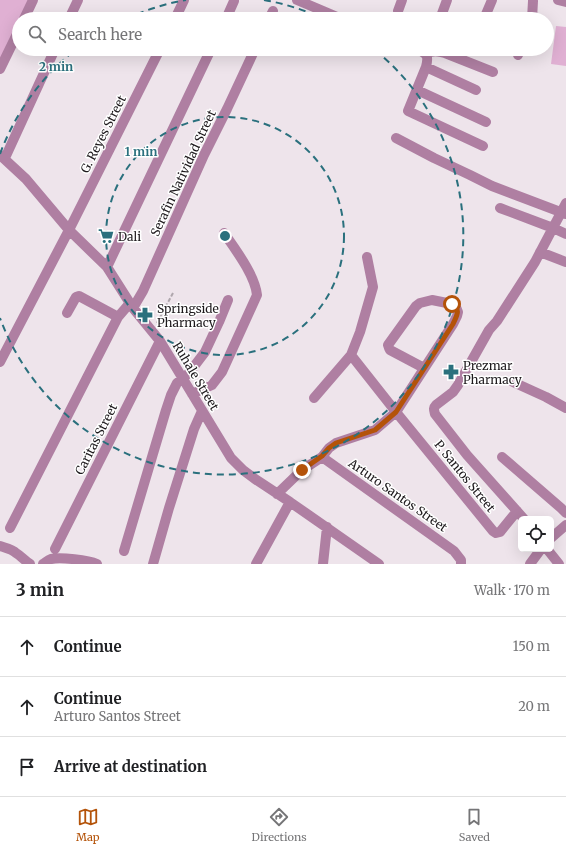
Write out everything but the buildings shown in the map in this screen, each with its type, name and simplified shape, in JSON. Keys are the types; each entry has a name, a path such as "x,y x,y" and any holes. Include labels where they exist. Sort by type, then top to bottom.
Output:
{"street":[{"path":"27,12 33,0"},
{"path":"72,12 78,0"},
{"path":"178,12 184,0"},
{"path":"296,0 325,12"},
{"path":"398,11 402,0"},
{"path":"443,12 447,0"},
{"path":"487,12 492,0"},
{"path":"533,12 534,0"},
{"path":"558,0 566,2"},
{"path":"229,12 234,1"},
{"path":"0,69 12,44"},
{"path":"2,156 52,56"},
{"name":"G. Reyes Street","path":"0,362 69,230 156,56"},
{"path":"107,268 208,56"},
{"name":"Serafin Natividad Street","path":"10,528 118,317 132,305 143,291 204,155 228,109 252,56"},
{"path":"427,56 426,67 408,111 483,146"},
{"path":"455,56 493,72"},
{"path":"426,67 476,90"},
{"path":"417,90 486,122"},
{"path":"396,138 492,186 563,214"},
{"name":"Ruhale Street","path":"2,156 26,179 69,230 107,268 132,305 160,341 231,458 243,470 380,564"},
{"path":"521,515 467,455 435,414 434,407 453,392 458,385 489,330 497,321 535,262 553,228 563,214 566,203"},
{"path":"500,208 566,234"},
{"path":"192,394 212,385 222,372 257,294 254,281 238,252 224,233"},
{"path":"540,252 566,262"},
{"path":"314,398 351,355 360,332 373,287 367,257"},
{"path":"67,313 76,297 79,296 118,317"},
{"path":"124,551 171,395 177,383 189,373 204,352 228,300"},
{"path":"277,494 302,470 322,456 336,443 375,430 396,412 453,324 458,312 456,307 452,304 432,300 420,303 416,306 388,345 390,350 424,368"},
{"name":"Caritas Street","path":"55,549 160,341"},
{"path":"351,355 396,412"},
{"path":"513,382 566,408"},
{"path":"153,564 194,429 202,411"},
{"name":"P. Santos Street","path":"396,412 496,533 500,532 521,515"},
{"name":"Arturo Santos Street","path":"322,456 454,551 461,560 461,564"},
{"path":"502,457 566,513"},
{"path":"256,564 290,502"},
{"path":"554,535 566,525"},
{"path":"323,564 327,527"},
{"path":"0,546 17,553 30,564"},
{"path":"530,564 539,552"},
{"path":"549,552 559,564"},
{"path":"43,564 47,560 52,559 80,560 97,564"}],"path":[{"path":"152,331 173,293"}],"shaded area":[{"path":"0,0 30,0 24,12 12,12 12,36 0,61"},
{"path":"556,26 566,27 566,66 551,64 552,56 554,56"}],"place":[{"name":"Dali","path":"106,236"},
{"name":"Springside Pharmacy","path":"145,315"},
{"name":"Prezmar Pharmacy","path":"451,372"}],"route":[{"path":"302,470 322,456 336,443 364,435 375,430 396,412 453,324 458,312 456,307 452,304"}]}
